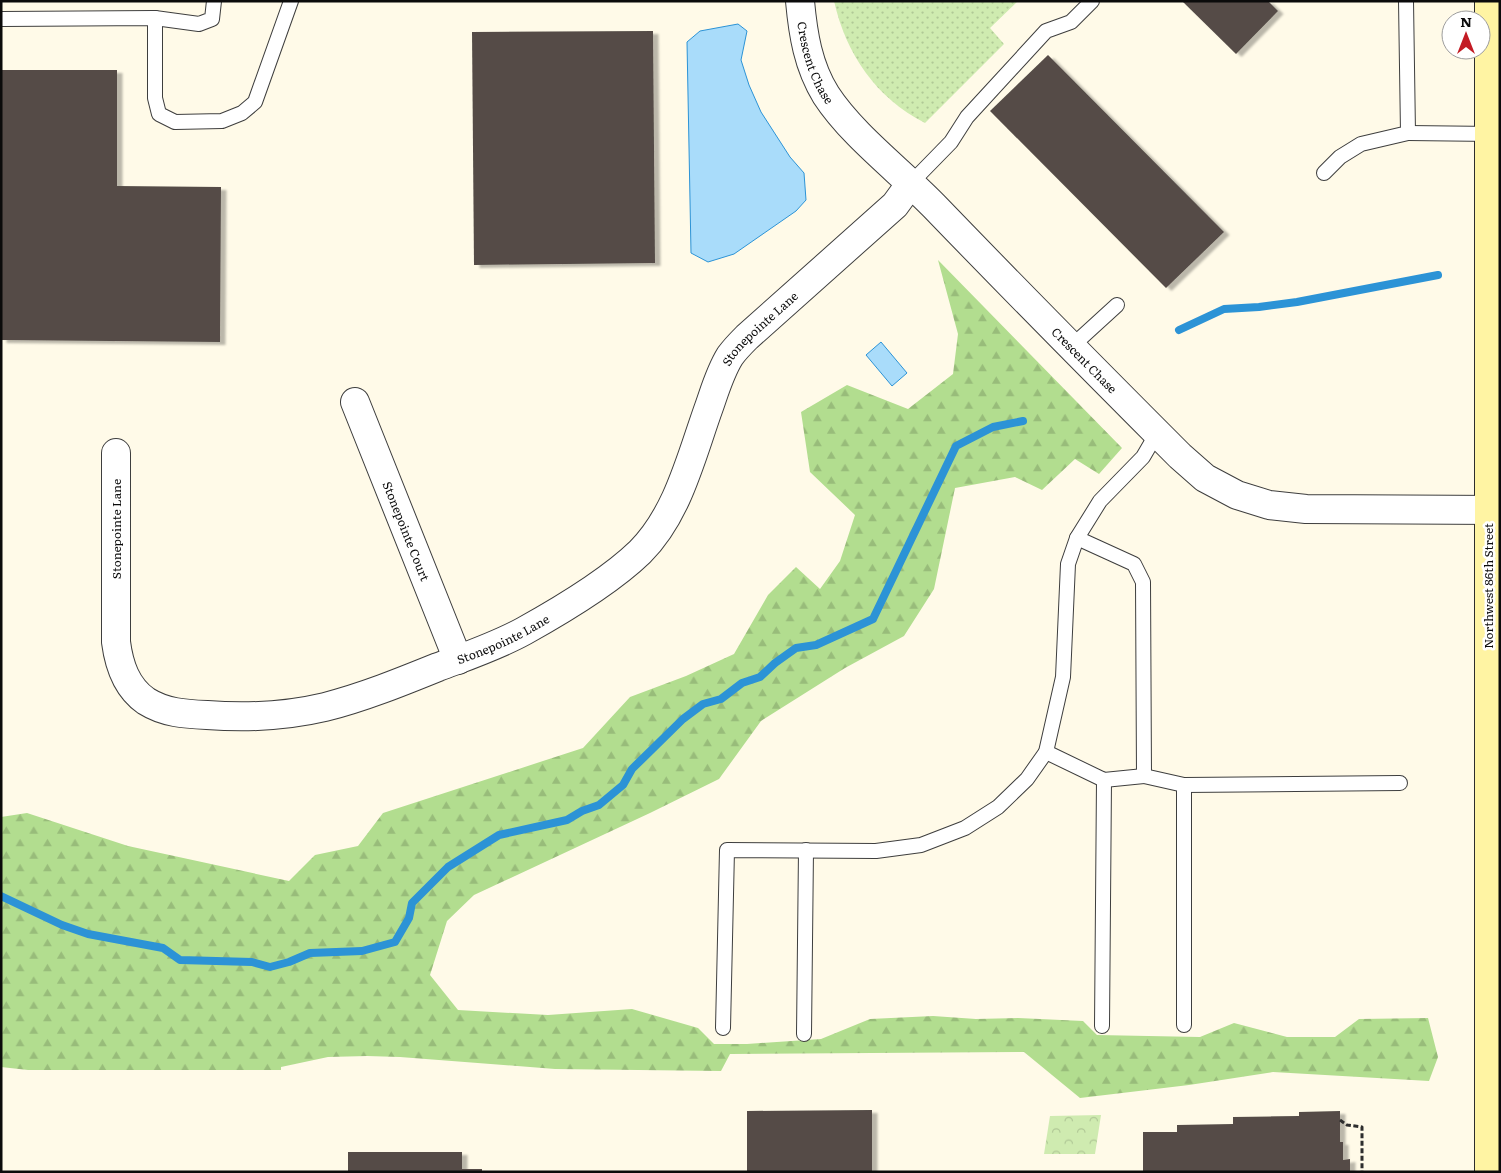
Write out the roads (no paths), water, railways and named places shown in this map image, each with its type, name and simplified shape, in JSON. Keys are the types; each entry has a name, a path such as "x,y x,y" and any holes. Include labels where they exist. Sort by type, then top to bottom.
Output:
{"main road":[{"name":"Northwest 86th Street","path":"1489,1 1495,134 1489,1172"}],"street":[{"name":"Crescent Chase","path":"800,1 803,33 812,66 826,94 852,127 912,184 1157,434 1205,478 1238,495 1269,505 1306,509 1494,510"},
{"name":"Stonepointe Lane","path":"116,453 116,642 119,664 130,685 145,700 166,711 178,713 227,717 274,715 333,704 384,689 458,660 530,627 599,583 640,551 662,524 681,487 718,381 730,356 747,337 895,206 912,184"},
{"name":"Stonepointe Court","path":"355,402 458,660"}],"lane":[{"path":"2,19 154,18 199,24 212,18 214,1"},
{"path":"154,18 156,98 159,114 175,122 222,121 242,113 255,102 291,1"},
{"path":"912,184 951,142 966,116 1046,31 1071,22 1092,1"},
{"path":"1406,1 1408,133"},
{"path":"1324,173 1340,157 1361,144 1408,133 1495,134"},
{"path":"1071,347 1117,305"},
{"path":"723,1028 727,850 876,851 920,845 964,828 998,807 1027,779 1046,752 1063,677 1068,564 1077,538 1100,501 1143,457 1157,434"},
{"path":"1077,538 1134,564 1143,582 1144,776"},
{"path":"1046,752 1104,780 1144,776 1184,785 1400,783"},
{"path":"1102,1026 1104,780"},
{"path":"1184,785 1184,1025"},
{"path":"804,1034 806,850"}],"water":[{"path":"738,24 747,31 741,60 749,85 761,112 790,157 804,173 806,200 796,211 734,254 708,262 691,253 687,42 700,31"},
{"path":"881,342 907,373 892,386 866,355"}],"waterway":[{"path":"1179,330 1224,309 1297,302 1438,275"},
{"path":"1,896 62,925 88,934 163,948 180,960 252,962 270,967 289,962 310,953 362,951 395,942 409,918 412,903 448,867 499,835 567,820 582,811 599,805 623,785 632,769 683,719 703,704 721,699 742,683 760,677 796,648 816,645 873,619 956,446 993,427 1023,421"}]}
